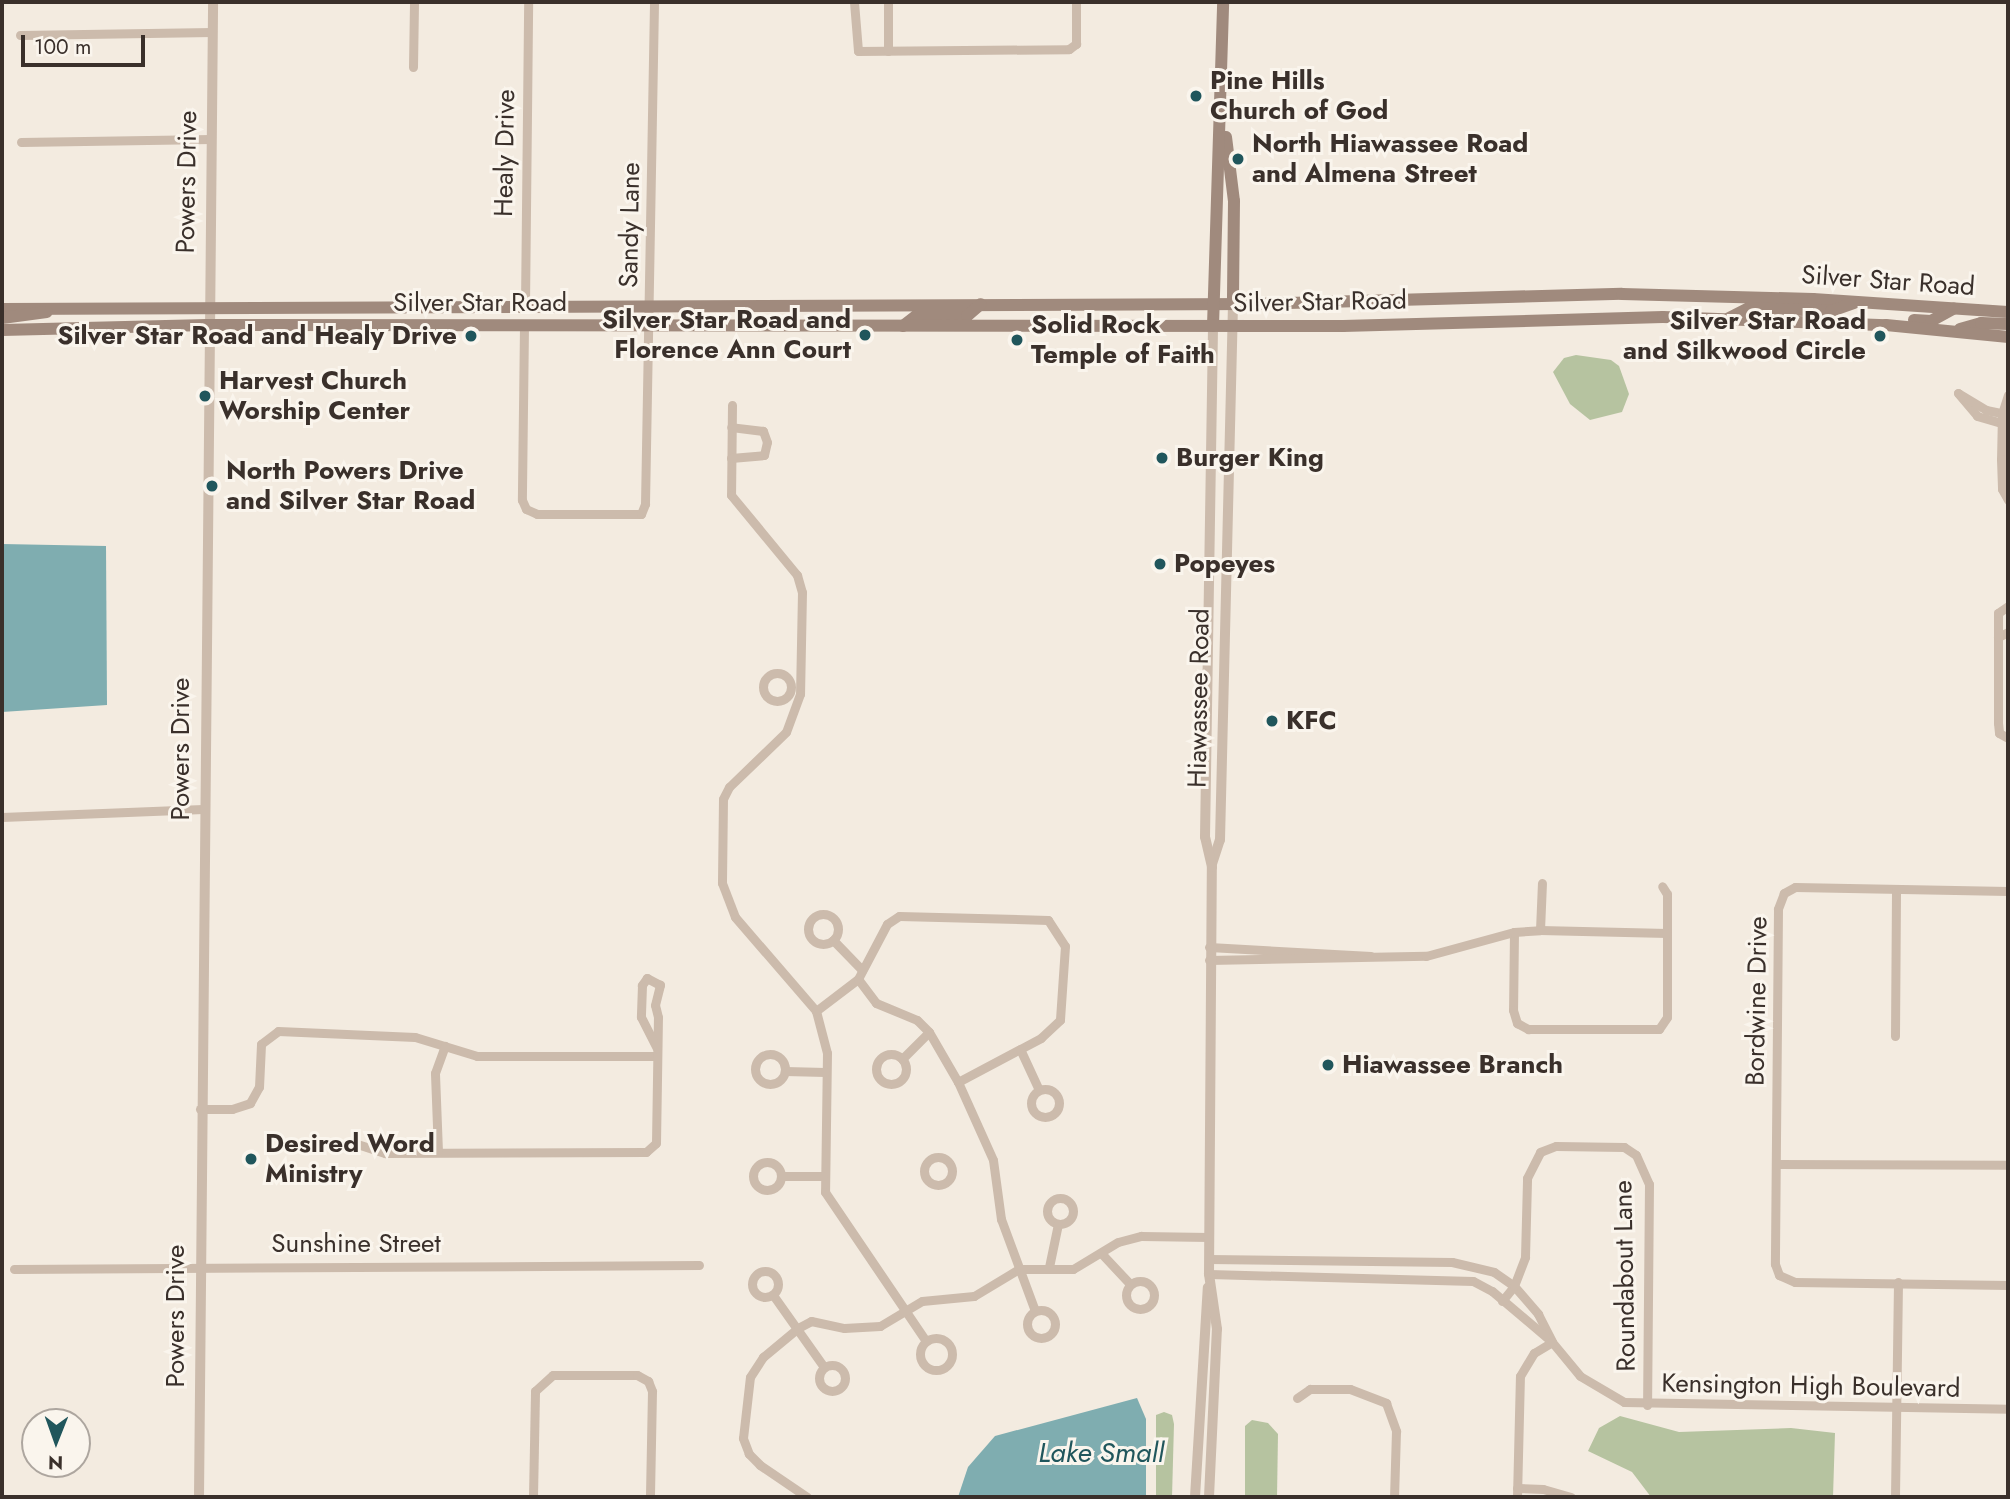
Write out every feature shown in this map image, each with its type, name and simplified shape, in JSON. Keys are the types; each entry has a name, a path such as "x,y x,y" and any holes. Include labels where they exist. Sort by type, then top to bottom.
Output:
{"main road":[{"name":"Hiawassee Road","path":"1213,326 1222,109 1223,2"},
{"name":"Hiawassee Road","path":"1222,109 1234,201 1233,304"},
{"name":"Silver Star Road","path":"2,309 208,305 1233,304 1622,294 1861,301 2008,312"},
{"path":"1729,318 1749,308 1831,311 1861,301"},
{"path":"903,326 916,316 967,316 981,304"},
{"path":"2,318 30,317 61,307"},
{"path":"1828,322 1857,314 1931,320 1954,308"},
{"name":"Silver Star Road","path":"2,330 207,325 1232,326 1612,316 1828,322 2008,337"},
{"path":"1953,331 1981,323 2008,324"}],"street":[{"name":"Powers Drive","path":"199,1497 198,1265 207,325 213,2"},
{"path":"413,67 414,2"},
{"name":"Healy Drive","path":"525,305 528,2"},
{"name":"Sandy Lane","path":"524,326 522,500 526,509 537,514 629,517 641,514 645,504 650,326 654,2"},
{"path":"854,2 855,48 888,51 1069,49 1076,44 1076,2"},
{"path":"888,2 888,51"},
{"path":"20,35 212,32"},
{"path":"21,142 211,139"},
{"name":"Hiawassee Road","path":"1212,867 1220,839 1233,304"},
{"name":"Hiawassee Road","path":"1195,1497 1202,1331 1209,1274 1209,947 1212,867 1205,826 1213,326"},
{"path":"2008,395 2001,418 2002,489 2008,500"},
{"path":"732,405 731,495 738,509 797,575 802,592 792,722 729,787 723,799 720,844 722,883 735,917 816,1012 825,1033 823,1176 831,1205 926,1341"},
{"path":"731,426 763,431 767,442 764,455 731,458"},
{"path":"2008,606 1998,613 1998,723 2000,733 2008,738"},
{"path":"1998,637 2008,632"},
{"path":"2,817 203,809"},
{"path":"1540,930 1542,883"},
{"path":"1514,932 1513,1010 1517,1023 1528,1029 1645,1032 1659,1029 1667,1017 1667,894 1662,886"},
{"name":"Bordwine Drive","path":"1898,1282 1796,1282 1779,1275 1775,1264 1778,909 1784,893 1795,887 2008,891"},
{"path":"1895,1037 1896,889"},
{"path":"816,1012 860,974 887,924 899,916 1048,919 1065,946 1064,1008 1054,1028 958,1082"},
{"path":"1209,960 1356,960 1373,956 1443,954 1514,932 1540,930 1667,933"},
{"path":"833,940 860,974 876,1003 917,1020 929,1032 958,1082 993,1160 1001,1219 1035,1311"},
{"path":"1209,947 1357,952 1373,956"},
{"path":"351,1142 385,1153 646,1152 656,1143 657,1052 655,1005 660,985 647,978 642,985 641,1017 657,1052"},
{"path":"902,1059 929,1032"},
{"path":"200,1109 232,1110 250,1103 259,1087 261,1044 270,1033 415,1037 477,1056 657,1052"},
{"path":"438,1152 435,1073 445,1046"},
{"path":"1020,1049 1039,1090"},
{"path":"785,1071 825,1072"},
{"name":"Roundabout Lane","path":"1502,1301 1514,1286 1525,1257 1527,1178 1540,1152 1556,1146 1624,1147 1636,1155 1649,1184 1647,1405"},
{"path":"1776,1164 2008,1165"},
{"path":"781,1176 823,1176"},
{"path":"1049,1267 1058,1224"},
{"path":"807,1497 760,1465 749,1454 743,1438 750,1377 763,1357 798,1328 811,1321 854,1328 880,1326 904,1308 922,1301 974,1296 1019,1269 1073,1269 1118,1242 1141,1236 1209,1237"},
{"path":"1101,1253 1130,1284"},
{"name":"Kensington High Boulevard","path":"1209,1259 1452,1262 1494,1272 1514,1286 1538,1314 1552,1342"},
{"name":"Sunshine Street","path":"14,1269 198,1265 699,1265"},
{"name":"Hiawassee Road","path":"1209,1274 1217,1329 1209,1497"},
{"name":"Kensington High Boulevard","path":"1209,1274 1448,1278 1473,1281 1552,1342 1580,1376 1602,1392 1647,1405 2008,1409"},
{"path":"1895,1497 1898,1282 2008,1285"},
{"path":"773,1295 824,1367"},
{"path":"1552,1342 1530,1358 1520,1376 1517,1493 1544,1489 1571,1497"},
{"path":"533,1497 535,1391 554,1375 581,1375 637,1376 649,1381 652,1391 650,1497"},
{"path":"1297,1398 1310,1389 1350,1389 1371,1394 1386,1403 1396,1431 1394,1497"}],"green space":[{"path":"1576,355 1611,360 1619,366 1629,394 1622,412 1590,420 1570,404 1553,372 1564,358"},
{"path":"1164,1412 1172,1415 1174,1424 1172,1497 1156,1497 1156,1415"},
{"path":"1620,1416 1679,1432 1791,1428 1835,1433 1833,1497 1651,1497 1632,1472 1588,1451 1599,1428"},
{"path":"1252,1420 1268,1423 1278,1434 1277,1497 1245,1497 1245,1426"}],"water":[{"path":"2,544 106,546 107,705 2,712"},
{"name":"Lake Small","path":"1137,1398 1146,1419 1146,1497 958,1497 968,1467 995,1436"}],"place":[{"name":"Pine Hills Church of God","path":"1196,96"},
{"name":"North Hiawassee Road and Almena Street","path":"1238,159"},
{"name":"Silver Star Road and Florence Ann Court","path":"865,335"},
{"name":"Silver Star Road and Healy Drive","path":"471,336"},
{"name":"Silver Star Road and Silkwood Circle","path":"1880,336"},
{"name":"Solid Rock Temple of Faith","path":"1017,340"},
{"name":"Harvest Church Worship Center","path":"205,396"},
{"name":"Burger King","path":"1162,458"},
{"name":"North Powers Drive and Silver Star Road","path":"212,486"},
{"name":"Popeyes","path":"1160,564"},
{"name":"KFC","path":"1272,721"},
{"name":"Hiawassee Branch","path":"1328,1065"},
{"name":"Desired Word Ministry","path":"251,1159"}]}
